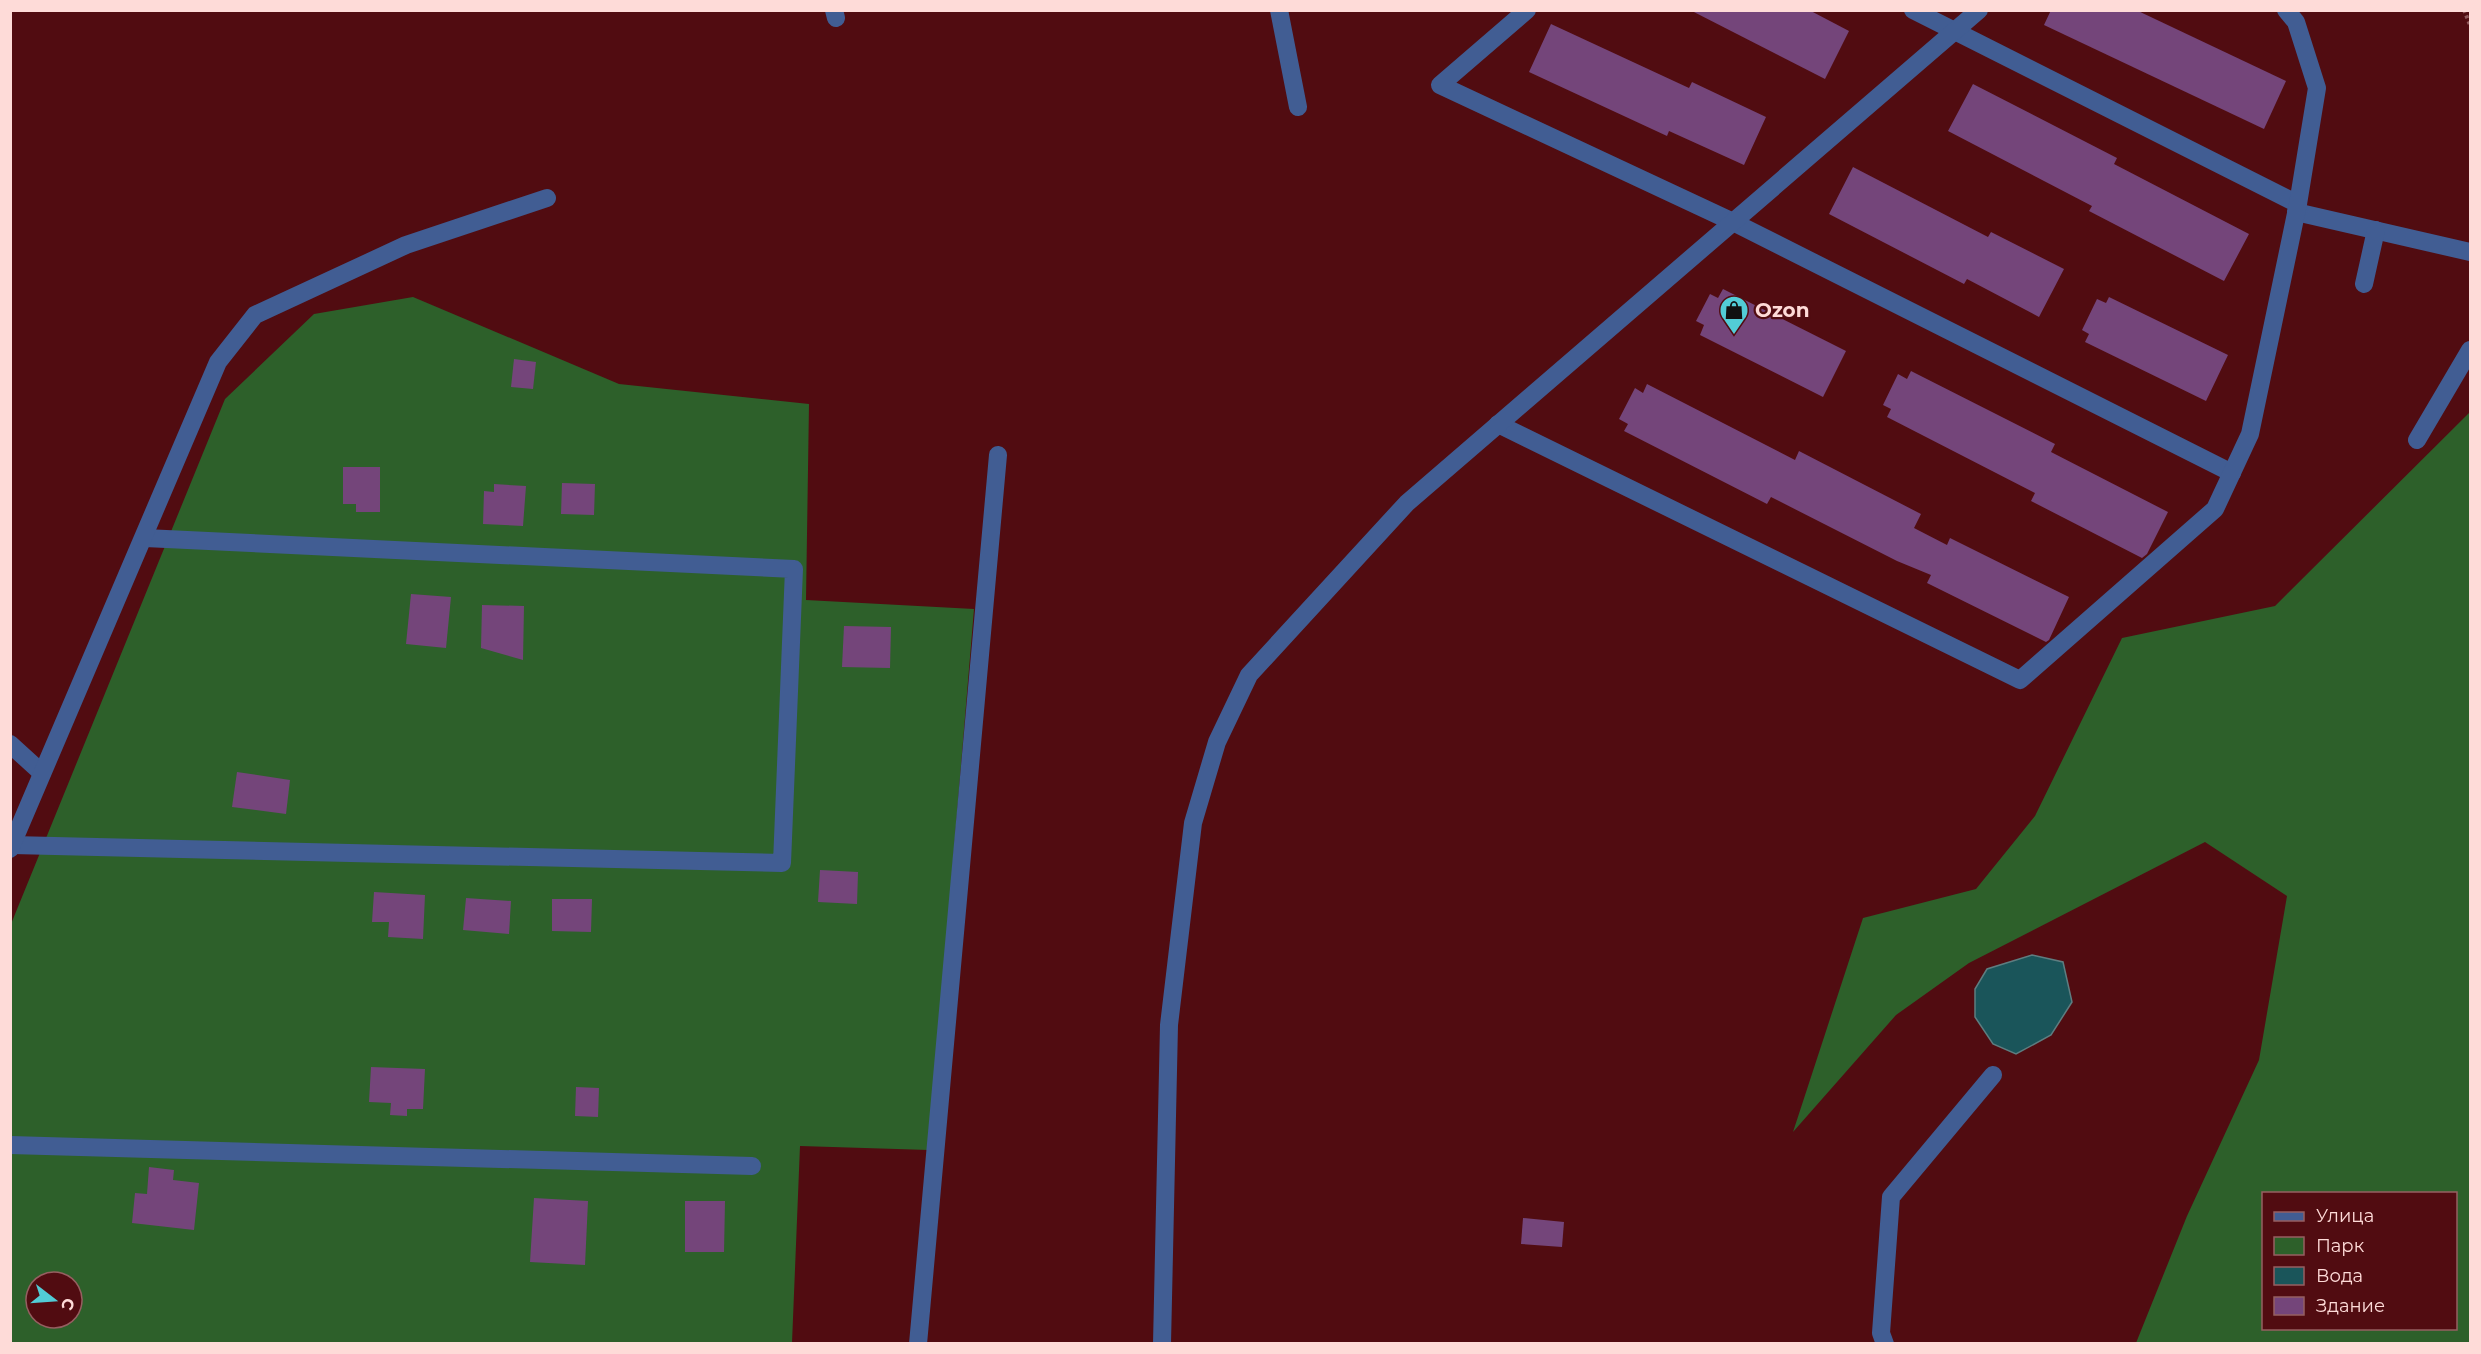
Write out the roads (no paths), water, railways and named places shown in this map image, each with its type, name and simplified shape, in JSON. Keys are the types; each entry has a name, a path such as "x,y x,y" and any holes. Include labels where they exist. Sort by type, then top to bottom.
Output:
{"street":[{"path":"1279,10 1298,107"},
{"path":"1527,10 1440,86 1733,222 2232,473"},
{"path":"1913,10 2297,208 2376,230 2470,252"},
{"path":"1162,1344 1169,1025 1193,823 1217,742 1250,675 1407,503 1979,10"},
{"path":"1498,424 2020,680 2215,509 2250,434 2297,208 2317,88 2296,22 2286,10"},
{"path":"145,538 794,569 782,863 11,847 145,538 218,362 255,315 405,245 547,198"},
{"path":"2364,284 2376,230"},
{"path":"2417,440 2470,350"},
{"path":"918,1344 998,455"},
{"path":"10,744 42,773"},
{"path":"1885,1344 1881,1333 1891,1197 1993,1075"},
{"path":"10,1145 752,1166"}],"water":[{"path":"2032,955 2063,962 2072,1002 2051,1035 2016,1054 1993,1044 1975,1017 1975,989 1987,969"}],"place":[{"name":"Ozon","path":"1734,336"}]}
